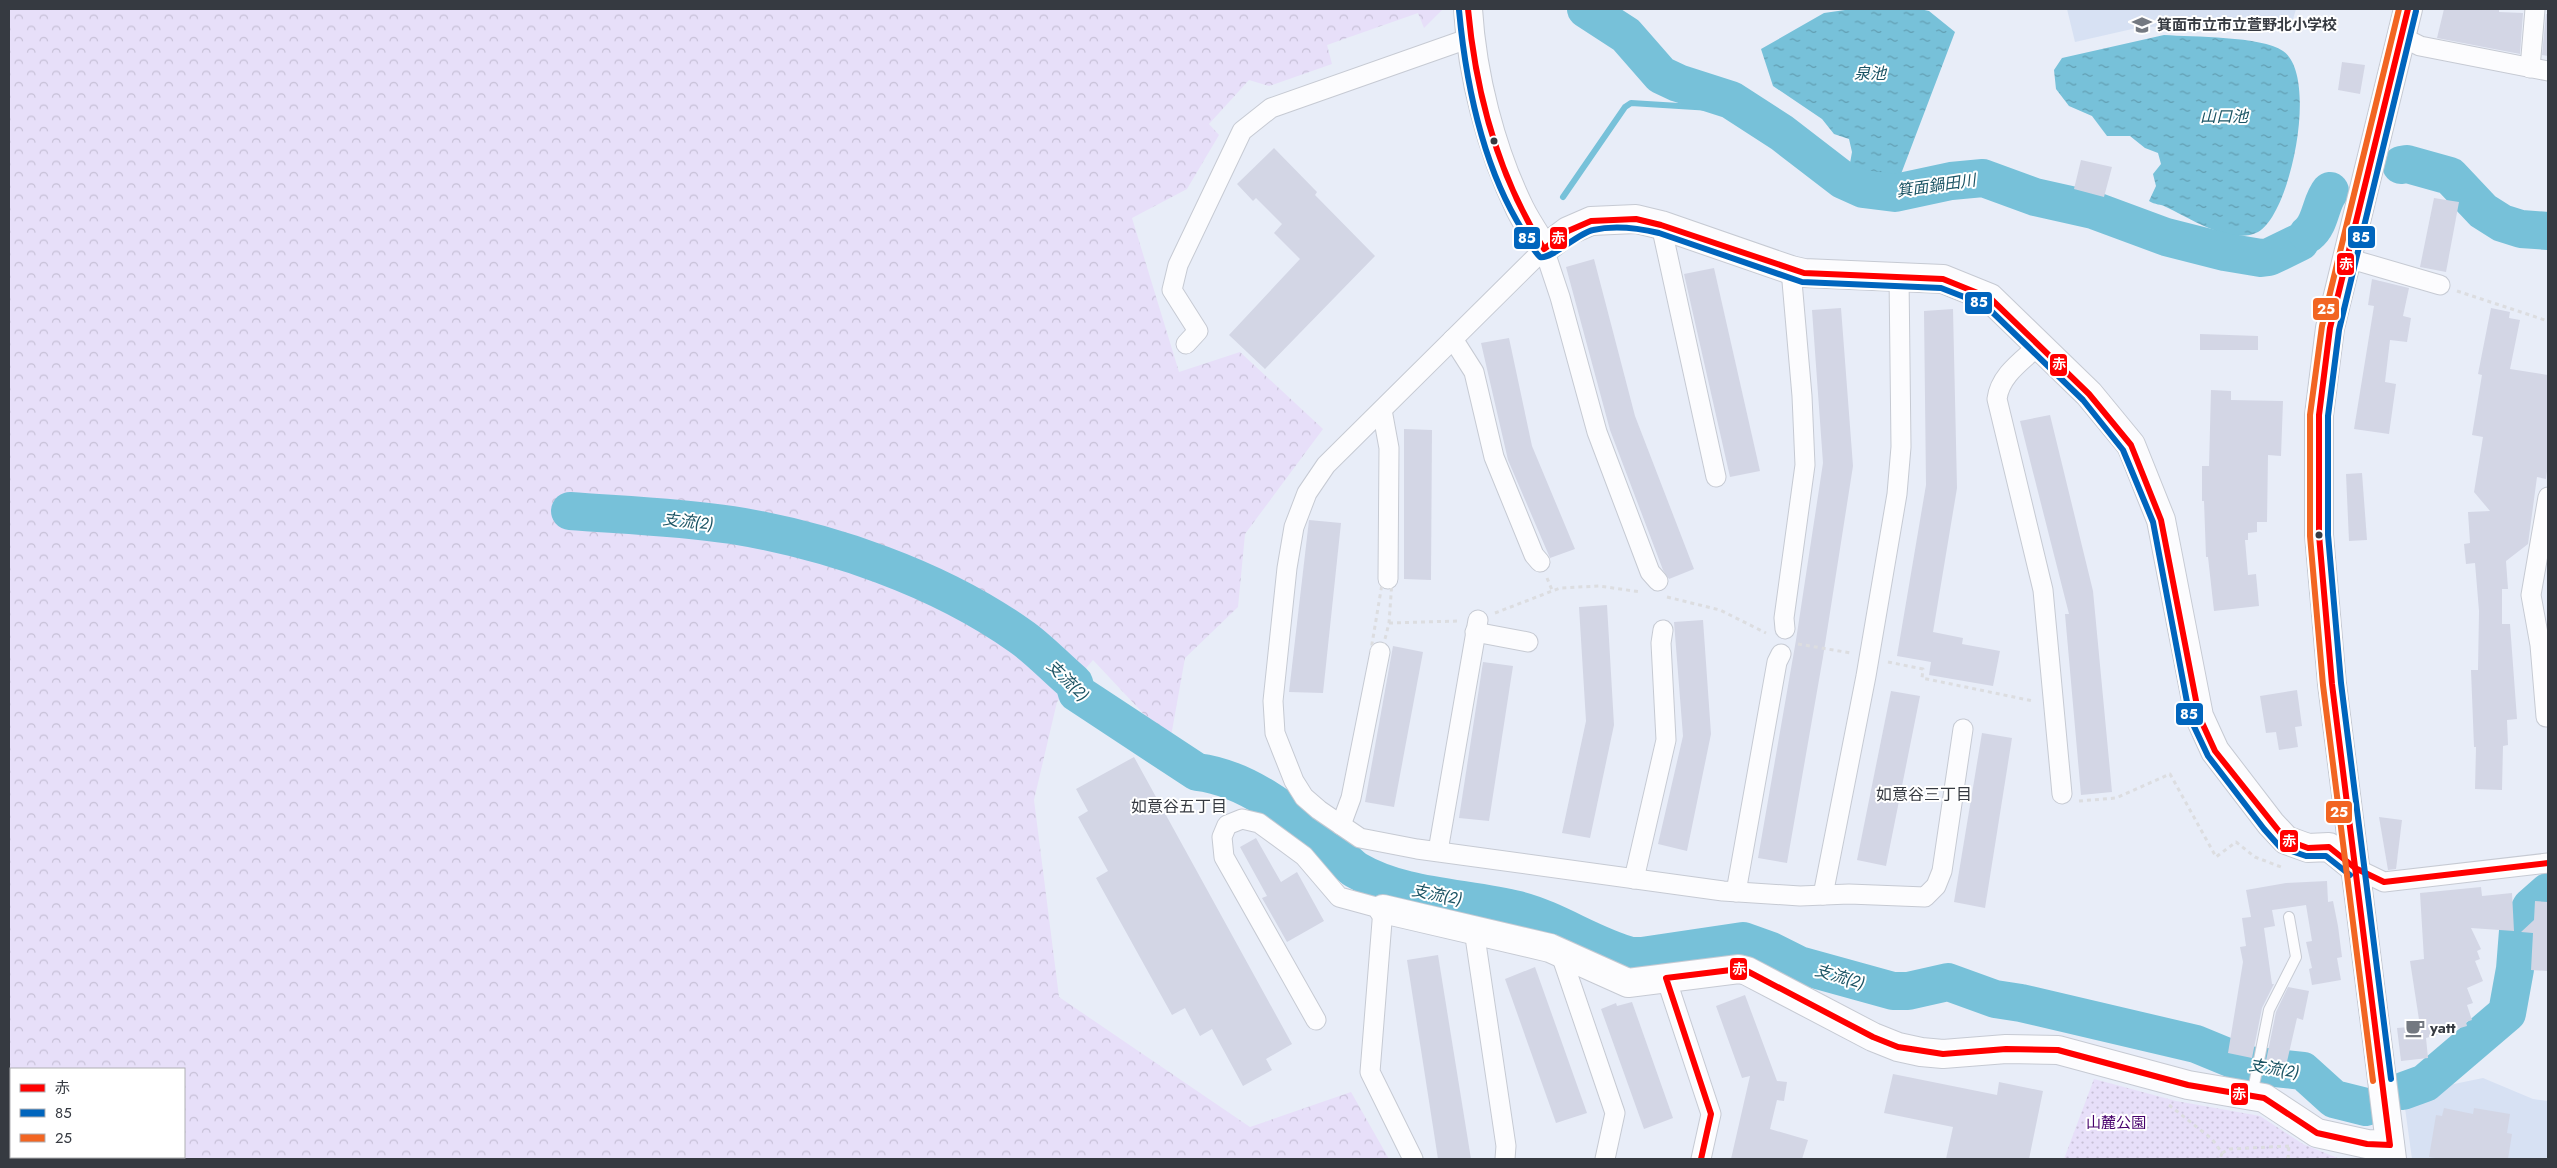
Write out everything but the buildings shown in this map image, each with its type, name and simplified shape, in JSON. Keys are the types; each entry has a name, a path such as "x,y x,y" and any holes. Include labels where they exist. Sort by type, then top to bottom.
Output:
{"street":[{"path":"1468,9 1470,38 1492,142 1520,210 1544,249 1560,297 1597,432 1650,572 1658,581"},
{"path":"1316,1020 1224,857 1222,837 1227,825 1242,819 1259,823 1304,856 1339,897 1560,952 1628,983 1729,970 1747,971 1873,1037 1898,1047 1943,1054 2006,1049 2058,1050 2188,1085 2254,1086 2264,1098 2318,1133 2367,1144 2391,1152 2363,915 2355,868 2349,802 2332,684 2319,535 2319,415 2330,328 2408,9"},
{"path":"2402,37 2420,46 2539,70 2535,9"},
{"path":"1186,344 1198,331 1172,290 1178,265 1242,131 1271,108 1470,38"},
{"path":"1963,729 1942,871 1936,886 1925,897 1800,896 1736,892 1438,851 1360,838 1312,805 1294,782 1275,733 1273,712 1274,686 1288,561 1299,508 1319,473 1544,249 1568,231 1590,221 1636,219 1661,225 1804,273 1943,279 1990,298 2089,394 2131,444 2161,520 2199,716 2215,751 2271,824 2286,840 2308,848 2330,847 2355,868 2384,882 2548,862"},
{"path":"1661,225 1716,477"},
{"path":"2347,258 2440,285"},
{"path":"1785,629 1784,618 1805,465 1802,396 1791,270"},
{"path":"1823,895 1866,676 1897,494 1901,447 1899,276"},
{"path":"1453,339 1474,372 1494,457 1534,555 1540,562"},
{"path":"2039,345 2006,376 1998,391 1997,399 2043,590 2062,794"},
{"path":"1382,410 1388,448 1388,579"},
{"path":"2548,497 2546,522 2531,595 2540,645 2546,717 2548,717"},
{"path":"1438,851 1477,626 1528,642"},
{"path":"1634,878 1666,740 1661,642 1663,630"},
{"path":"1341,825 1351,798 1380,652"},
{"path":"1736,892 1777,662 1781,654"},
{"path":"1383,909 1370,1072 1413,1159"},
{"path":"1474,930 1506,1146 1505,1159"},
{"path":"1560,952 1615,1113 1605,1159"},
{"path":"1666,978 1711,1114 1701,1159"}],"lane":[{"path":"2254,1086 2269,1010 2296,957 2289,917"}],"path":[{"path":"2440,285 2548,321"},
{"path":"1383,578 1392,581 1389,616 1382,651 1380,652 1371,650 1383,578"},
{"path":"2116,798 2170,774 2216,856 2236,842 2255,857 2281,867"},
{"path":"2165,1099 2168,1105 2212,1139 2222,1153"},
{"path":"2220,1159 2222,1153 2230,1149 2289,1146"}],"shaded area":[{"name":"箕面市立市立萱野北小学校","path":"2067,9 2296,9 2292,23 2245,17 2204,26 2141,27 2075,42"},
{"path":"2483,1078 2533,1099 2548,1101 2548,1159 2412,1159 2405,1108 2429,1098 2430,1089"}],"green space":[{"path":"9,9 1443,9 1424,28 1418,13 1327,45 1332,64 1269,86 1249,80 1209,124 1219,135 1187,189 1132,218 1179,372 1240,352 1323,429 1245,534 1238,607 1185,658 1170,742 1093,660 1057,702 1034,800 1059,997 1250,1127 1351,1092 1389,1159 9,1159"},
{"name":"山麓公園","path":"2094,1079 2176,1101 2260,1116 2303,1144 2340,1159 2064,1159"}],"water":[{"name":"泉池","path":"1852,9 1920,9 1929,11 1955,32 1901,174 1871,176 1849,169 1852,152 1849,139 1834,134 1822,119 1773,86 1761,49 1824,13"},
{"name":"山口池","path":"2164,35 2226,38 2259,42 2283,51 2294,65 2299,87 2300,114 2290,173 2281,200 2270,220 2258,232 2236,236 2223,233 2149,201 2156,186 2153,174 2161,164 2158,153 2145,148 2130,136 2107,136 2092,116 2069,106 2056,89 2054,70 2062,58"}],"waterway":[{"name":"箕面鍋田川","path":"1586,9 1626,35 1661,75 1678,83 1731,100 1782,133 1843,180 1863,189 1895,193 1951,181 1983,178 2035,197 2093,210 2166,237 2225,252 2261,258 2269,257 2300,242"},
{"path":"1563,197 1625,107 1631,103 1727,109 1743,108"},
{"name":"箕面鍋田川","path":"2401,165 2407,164 2450,176 2483,211 2502,223 2521,229 2548,231"},
{"name":"箕面鍋田川","path":"2308,234 2316,225 2324,201 2330,191"},
{"name":"支流(2)","path":"570,511 692,520 769,532 845,552 919,580 954,596 1020,636 1074,683 1077,693 1197,772 1235,782 1253,791 1287,812 1334,850 1350,866 1374,879 1394,886 1414,892 1498,906 1532,914 1602,946 1631,956 1743,941 1771,951 1799,965 1893,991 1908,991 1948,982 1995,999 2021,1003 2196,1044 2247,1065 2303,1071 2334,1099 2366,1107"},
{"name":"支流(2)","path":"2403,1091 2425,1083 2507,1013 2515,969 2518,931 2531,907 2548,892"}],"transit line":[{"name":"赤","path":"1468,9 1477,73 1492,134 1514,193 1544,249 1568,231 1591,221 1636,219 1661,225 1804,273 1943,279 1990,298 2089,394 2131,445 2161,520 2199,716 2215,751 2286,840 2308,848 2329,847 2355,868 2384,882 2548,863"},
{"name":"25","path":"2373,1081 2323,685 2310,536 2310,415 2322,326 2399,9"},
{"name":"赤","path":"1701,1159 1711,1114 1666,978 1739,969 1747,971 1873,1037 1898,1047 1943,1054 2006,1049 2058,1050 2188,1085 2264,1098 2317,1133 2367,1144 2390,1145 2332,684 2319,535 2319,415 2330,328 2408,9"},
{"name":"85","path":"1459,10 1466,67 1478,124 1487,152 1509,206 1540,257 1545,257 1558,251 1587,232 1610,228 1626,228 1659,233 1802,282 1941,288 1985,305 2083,400 2123,450 2153,522 2190,718 2208,756 2280,847 2306,856 2326,856 2350,875"},
{"name":"85","path":"2391,1079 2341,683 2328,535 2328,416 2339,330 2416,11"}],"place":[{"name":"箕面市立市立萱野北小学校","path":"2142,25"},
{"name":"yatt","path":"2415,1028"}],"district":[{"name":"如意谷三丁目","path":"1924,794"},
{"name":"如意谷五丁目","path":"1179,806"}]}
